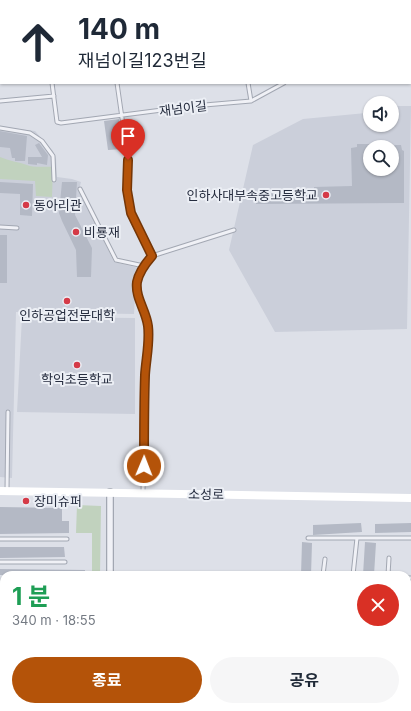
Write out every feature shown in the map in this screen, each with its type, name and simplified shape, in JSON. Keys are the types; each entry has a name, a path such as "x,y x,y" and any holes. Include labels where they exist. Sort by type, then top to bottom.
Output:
{"main road":[{"name":"소성로","path":"4,491 411,498"}],"street":[{"path":"110,492 110,571"}],"lane":[{"name":"재넘이길","path":"52,84 57,122 61,123 251,101 282,84"},
{"path":"117,84 128,160 127,190 129,202 136,224 152,256"},
{"path":"248,84 251,101"},
{"path":"0,101 54,96"},
{"path":"0,128 30,132 42,141 53,156 54,180"},
{"path":"80,189 98,224 116,260 99,227 80,189"},
{"path":"0,227 17,228"},
{"path":"143,493 145,376 148,337 146,318 137,293 140,273 152,256 234,230"},
{"path":"116,260 144,266"},
{"path":"4,491 8,412"},
{"path":"308,538 411,538"},
{"path":"353,571 357,538"},
{"path":"0,539 67,539"},
{"path":"388,571 389,558"},
{"path":"324,571 325,560"},
{"path":"0,562 65,562"}],"shaded area":[{"name":"인하사대부속중고등학교","path":"399,106 411,106 407,329 275,332 229,250 253,145 303,119 363,113 363,132 399,132"},
{"name":"인하공업전문대학","path":"0,127 35,131 53,151 56,159 57,177 81,182 79,190 114,262 139,268 136,279 134,314 16,312 12,478 0,477"},
{"name":"학익초등학교","path":"22,317 135,318 135,414 17,412"}],"green space":[{"path":"0,157 30,166 53,167 52,197 36,196 35,181 0,179"},
{"path":"77,505 101,506 100,571 92,571 92,533 76,533"}],"building":[{"path":"119,119 123,149 108,150 104,121"},
{"path":"0,131 27,136 25,161 15,161 15,158 12,158 10,148 0,147"},
{"path":"39,143 48,155 47,165 37,163 37,165 28,164 28,157 42,157 35,145"},
{"path":"357,144 363,144 363,176 399,176 399,145 401,145 402,150 404,151 404,203 256,204 256,194 314,193 314,187 352,186 351,148 357,147"},
{"name":"동아리관","path":"0,182 33,184 32,216 20,215 20,194 0,193"},
{"name":"비룡재","path":"62,182 77,182 75,215 92,248 91,277 77,277 76,250 59,213"},
{"path":"0,235 7,235 7,283 0,283"},
{"path":"0,507 62,508 62,521 69,521 69,533 0,534"},
{"path":"361,523 362,532 313,535 313,525"},
{"path":"411,523 411,532 375,533 375,524"},
{"path":"302,542 312,543 311,571 301,571"},
{"path":"365,542 376,543 374,571 363,571"},
{"path":"0,547 64,547 65,557 0,558"},
{"path":"0,569 85,570 85,571 0,571"}],"place":[{"name":"인하사대부속중고등학교","path":"326,195"},
{"name":"동아리관","path":"26,205"},
{"name":"비룡재","path":"76,232"},
{"name":"인하공업전문대학","path":"67,301"},
{"name":"학익초등학교","path":"77,365"},
{"name":"장미슈퍼","path":"26,501"}],"route":[{"path":"128,160 127,190 131,213 152,256 140,273 137,293 148,327 145,376 144,466"}]}
